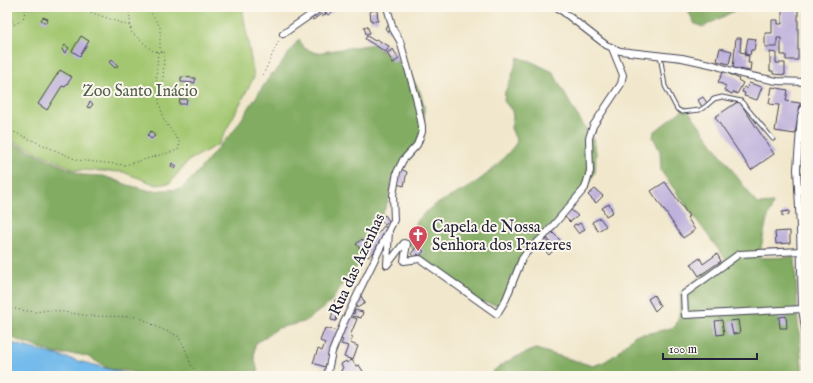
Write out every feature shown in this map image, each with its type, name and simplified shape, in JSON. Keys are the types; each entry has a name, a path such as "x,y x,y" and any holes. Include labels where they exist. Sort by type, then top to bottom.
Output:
{"street":[{"path":"283,34 316,11 319,7"},
{"name":"Rua das Azenhas","path":"327,376 332,352 344,322 394,220 393,195 397,172 403,160 416,145 422,132 416,97 400,41 393,29 387,7"},
{"path":"557,7 606,45 620,51 682,58 714,65 741,74 777,81 806,82"},
{"path":"389,231 387,265 404,243 407,244 404,261 420,259 497,314 506,299 522,259 585,188 590,171 589,138 593,126 621,84 623,75 612,48"},
{"path":"806,101 801,116 797,169 803,227 801,251 802,309 806,334"},
{"path":"801,251 739,254 684,294 685,315 802,309"}],"lane":[{"path":"660,55 665,86 677,109 682,112 700,110 714,99 722,97 741,101 774,138"}],"path":[{"path":"7,28 22,20 26,7"},
{"path":"87,7 87,11 131,26"},
{"path":"7,129 77,160 125,165 178,150 180,143 164,120 158,102 160,86 163,82 164,52 153,51 131,32 129,7"},
{"path":"148,7 160,27 160,52"},
{"path":"263,75 277,43 283,34"},
{"path":"158,51 156,81 160,86"},
{"path":"7,308 35,312 49,310 91,316 139,317 178,336 184,346 190,365 200,376"}],"green space":[{"name":"Zoo Santo Inácio","path":"7,7 242,7 254,77 219,144 188,161 170,183 157,185 123,172 76,170 7,138 7,24 15,20 7,14"},
{"path":"686,7 742,7 703,27 695,24"},
{"path":"299,39 304,48 316,53 374,44 376,47 406,67 420,92 424,106 423,131 418,146 411,158 398,168 392,181 387,204 379,221 372,227 365,237 360,250 358,266 349,275 330,303 304,322 278,328 255,344 254,357 258,376 143,376 138,373 109,369 89,357 77,354 56,354 7,336 7,140 82,175 104,176 128,185 151,191 181,189 233,132 272,73 274,74"},
{"path":"518,57 553,72 573,109 593,139 596,151 595,172 585,190 520,259 501,305 477,302 461,285 423,260 408,243 413,230 426,212 481,179 508,154 517,142 511,128 513,117 512,111 504,101 505,92"},
{"path":"686,107 757,204 773,203 766,223 759,258 795,257 798,322 803,376 488,376 497,368 513,358 536,349 593,366 604,362 615,355 635,335 675,327 679,316 681,292 701,276 726,260 661,171 660,151 653,137 654,132"},
{"path":"806,151 806,212 801,170"}],"water":[{"path":"7,342 135,376 7,376"}],"building":[{"path":"219,7 219,9 207,8"},
{"path":"321,7 326,14 322,17 321,14 313,20 310,15"},
{"path":"322,7 333,7 335,10 328,15"},
{"path":"782,7 798,7 798,60 786,60 786,55 781,55 781,38 777,38 777,47 765,47 765,33 772,33 772,20 778,20 778,24 782,24"},
{"path":"377,10 378,21 371,21 370,11"},
{"path":"43,17 48,19 46,23 41,20"},
{"path":"389,25 392,29 388,32 385,28"},
{"path":"367,26 370,33 366,34 364,27"},
{"path":"806,33 806,44 805,44 803,34"},
{"path":"81,36 89,41 80,56 72,51"},
{"path":"367,36 375,41 376,39 389,46 386,52 365,39"},
{"path":"736,38 741,38 740,52 749,56 748,63 751,63 750,71 733,68"},
{"path":"748,38 756,39 754,50 751,50 750,55 745,54"},
{"path":"65,45 69,48 65,53 62,50"},
{"path":"720,48 732,51 729,64 717,61"},
{"path":"393,49 399,59 393,63 387,53"},
{"path":"770,52 776,53 776,63 785,63 785,75 773,74 773,71 770,71"},
{"path":"112,59 118,66 115,68 109,62"},
{"path":"60,70 72,77 65,87 62,86 47,110 38,104"},
{"path":"724,71 739,79 738,80 743,83 737,94 734,92 732,94 724,90 726,86 718,82"},
{"path":"181,77 195,78 195,83 181,82"},
{"path":"749,83 762,87 757,100 744,96 745,93 742,92 744,87 747,89"},
{"path":"772,87 788,90 786,101 800,103 795,134 775,131 779,105 769,104"},
{"path":"703,97 707,103 702,107 698,100"},
{"path":"180,99 187,99 186,104 179,104"},
{"path":"739,101 774,154 751,170 715,117"},
{"path":"90,102 93,104 90,108 87,107"},
{"path":"151,131 155,136 151,139 147,135"},
{"path":"172,163 177,166 175,169 171,166"},
{"path":"401,169 407,172 404,186 397,184"},
{"path":"665,182 689,216 687,217 695,230 683,238 651,191"},
{"path":"595,189 603,196 596,203 588,195"},
{"path":"609,204 613,212 606,216 602,208"},
{"path":"570,209 578,216 570,222 564,216"},
{"path":"789,211 789,215 782,216 782,212"},
{"path":"385,215 389,221 385,225 380,219"},
{"path":"600,218 606,226 598,231 592,222"},
{"path":"580,223 585,229 579,234 573,226"},
{"path":"384,226 387,228 374,252 368,257 356,244 362,239 365,243 369,236 373,239"},
{"path":"790,231 790,243 776,244 775,232"},
{"path":"552,232 562,242 556,248 547,238"},
{"path":"545,238 555,249 549,255 539,245"},
{"name":"Capela de Nossa Senhora dos Prazeres","path":"417,246 424,251 420,256 418,254 415,257 411,254"},
{"path":"717,254 721,261 699,276 691,264 700,258 703,264"},
{"path":"654,295 660,306 655,311 648,299"},
{"path":"361,296 365,303 357,308 353,301"},
{"path":"335,300 340,301 336,321 331,320"},
{"path":"355,310 363,312 361,318 352,317 357,319 350,336 353,337 350,343 358,346 353,360 344,357 348,346 341,344 343,340 339,338 349,312 354,314"},
{"path":"786,316 787,328 780,328 779,317"},
{"path":"722,320 724,334 717,335 715,321"},
{"path":"738,320 740,333 733,334 730,321"},
{"path":"325,328 338,331 325,367 313,363 318,349 322,351 325,343 320,341"},
{"path":"352,360 356,366 359,365 366,376 344,376 341,370 343,368 341,364"},
{"path":"324,372 324,376 311,376 311,373"}],"place":[{"name":"Capela de Nossa Senhora dos Prazeres","path":"418,252"}]}
